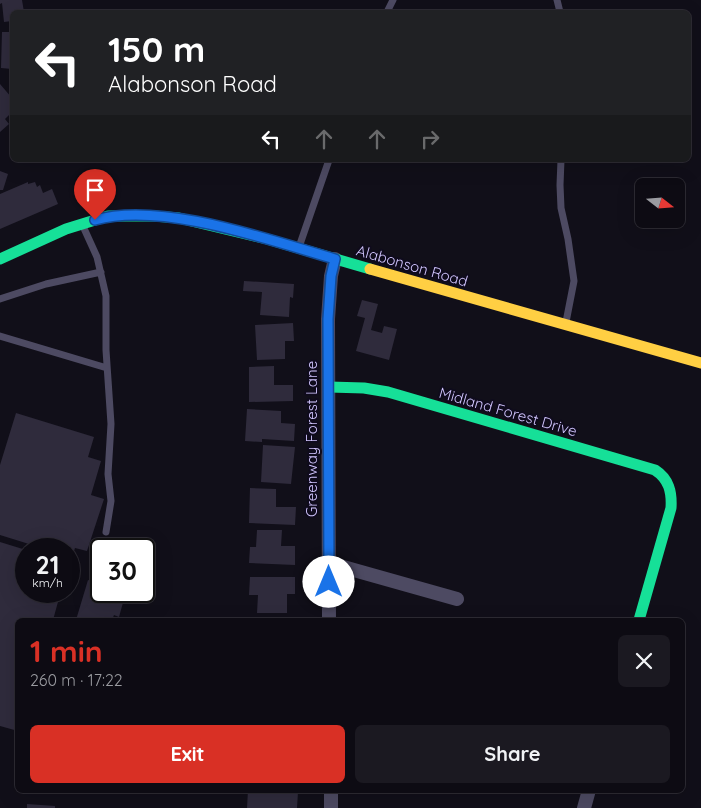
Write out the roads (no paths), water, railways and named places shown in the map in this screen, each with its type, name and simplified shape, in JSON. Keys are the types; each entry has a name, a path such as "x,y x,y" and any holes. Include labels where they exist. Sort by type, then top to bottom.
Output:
{"street":[{"name":"Alabonson Road","path":"0,259 66,229 108,216 179,218 335,259 701,363"},
{"name":"Greenway Forest Lane","path":"329,618 328,319 331,276 335,259"},
{"name":"Midland Forest Drive","path":"329,387 364,388 388,392 655,470 667,479 670,486 672,508 640,618"},
{"path":"329,563 457,599"},
{"path":"331,793 331,808"},
{"path":"584,808 588,793"}],"lane":[{"path":"298,249 328,162"},
{"path":"561,162 562,208 574,281 566,325"},
{"path":"82,224 97,257 106,296 107,368 111,424 108,474 111,501 106,532"},
{"path":"0,299 46,284 100,272"},
{"path":"0,336 107,368"}]}
